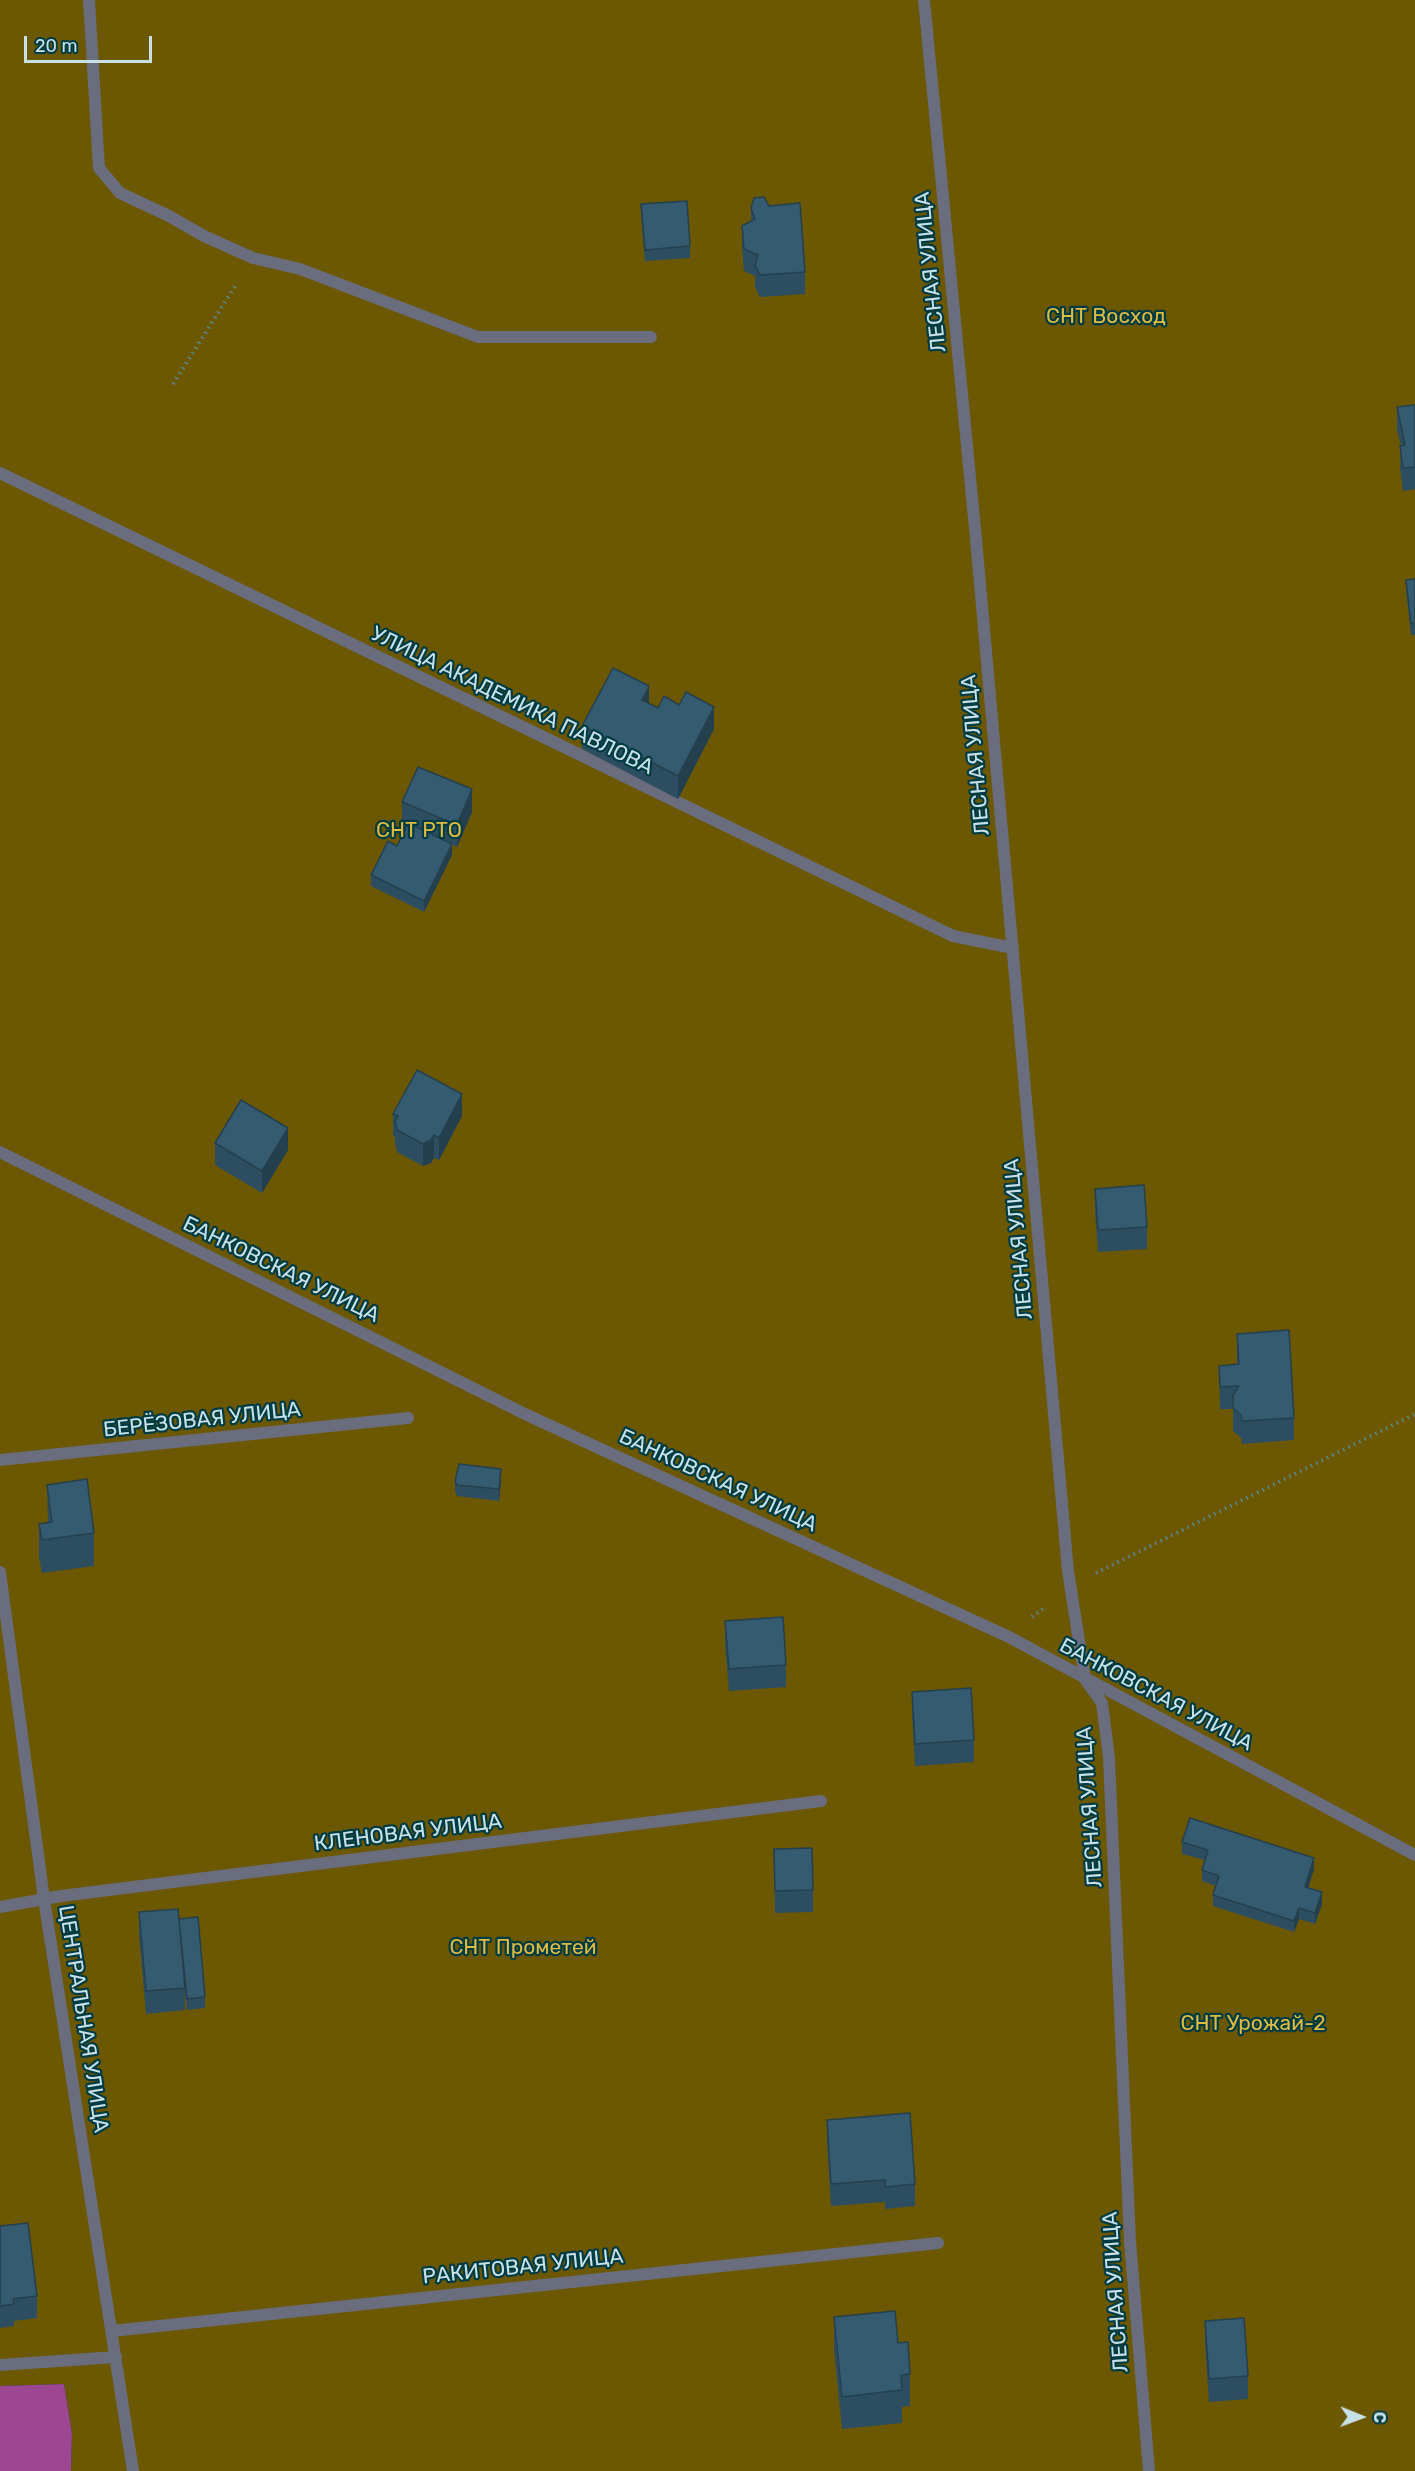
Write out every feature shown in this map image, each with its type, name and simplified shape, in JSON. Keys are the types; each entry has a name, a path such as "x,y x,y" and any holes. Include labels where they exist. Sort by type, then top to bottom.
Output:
{"street":[{"path":"89,0 99,168 120,193 169,216 204,237 253,258 300,269 478,337 651,337"},
{"name":"ЛЕСНАЯ УЛИЦА","path":"924,0 975,528 1070,1586 1085,1679 1102,1703 1109,1758 1130,2241 1149,2471"},
{"name":"УЛИЦА АКАДЕМИКА ПАВЛОВА","path":"0,473 953,936 1013,948"},
{"name":"БАНКОВСКАЯ УЛИЦА","path":"0,1152 527,1415 1009,1637 1415,1855"},
{"name":"БЕРЁЗОВАЯ УЛИЦА","path":"0,1460 408,1418"},
{"name":"ЦЕНТРАЛЬНАЯ УЛИЦА","path":"0,1572 44,1899 133,2471"},
{"name":"КЛЕНОВАЯ УЛИЦА","path":"0,1907 44,1899 821,1801"},
{"name":"РАКИТОВАЯ УЛИЦА","path":"112,2331 938,2243"},
{"path":"0,2365 116,2357"}],"path":[{"path":"173,384 253,258"},
{"path":"1009,1637 1070,1586 1415,1414"}],"green space":[{"path":"0,0 1415,0 1415,2471 71,2471 72,2433 64,2384 0,2386"}],"shaded area":[{"path":"64,2384 72,2433 71,2471 0,2471 0,2386"}],"building":[{"path":"764,197 769,206 800,203 805,272 760,275 755,265 758,255 744,249 742,226 755,219 751,208 754,198"},
{"path":"687,201 690,246 645,250 641,204"},
{"path":"1415,405 1415,467 1403,468 1400,446 1405,445 1397,407"},
{"path":"1415,579 1415,623 1411,624 1406,580"},
{"path":"613,668 649,686 642,700 658,708 664,696 679,705 686,692 714,707 678,776 582,726"},
{"path":"418,767 472,789 457,825 402,802"},
{"path":"408,823 452,844 424,901 371,875 388,841 397,846"},
{"path":"417,1070 462,1094 439,1138 434,1135 431,1140 423,1144 397,1130 395,1121 398,1116 393,1114"},
{"path":"241,1100 288,1128 262,1171 215,1143"},
{"path":"1144,1185 1147,1227 1098,1230 1095,1189"},
{"path":"1289,1330 1294,1418 1242,1421 1241,1415 1233,1408 1233,1395 1239,1386 1220,1387 1219,1366 1239,1364 1237,1334"},
{"path":"459,1464 501,1469 499,1489 457,1485 455,1481"},
{"path":"87,1479 94,1533 42,1540 39,1524 52,1522 47,1485"},
{"path":"783,1617 786,1665 729,1669 725,1621"},
{"path":"971,1688 974,1740 915,1744 912,1692"},
{"path":"1190,1818 1314,1858 1305,1887 1322,1892 1315,1913 1299,1908 1294,1921 1213,1895 1219,1876 1202,1870 1208,1850 1182,1842"},
{"path":"812,1848 813,1890 775,1891 774,1849"},
{"path":"178,1909 185,1988 146,1991 139,1912"},
{"path":"198,1917 205,1997 187,1999 179,1919"},
{"path":"910,2113 915,2184 885,2187 885,2180 831,2184 827,2120"},
{"path":"28,2223 37,2296 13,2299 14,2304 0,2306 0,2226"},
{"path":"895,2311 898,2343 908,2342 910,2374 901,2375 902,2390 842,2397 834,2317"},
{"path":"1244,2318 1248,2376 1209,2379 1205,2321"}],"park label":[{"name":"СНТ Восход","path":"1106,317"},
{"name":"СНТ РТО","path":"419,831"},
{"name":"СНТ Прометей","path":"523,1948"},
{"name":"СНТ Урожай-2","path":"1253,2024"}]}
